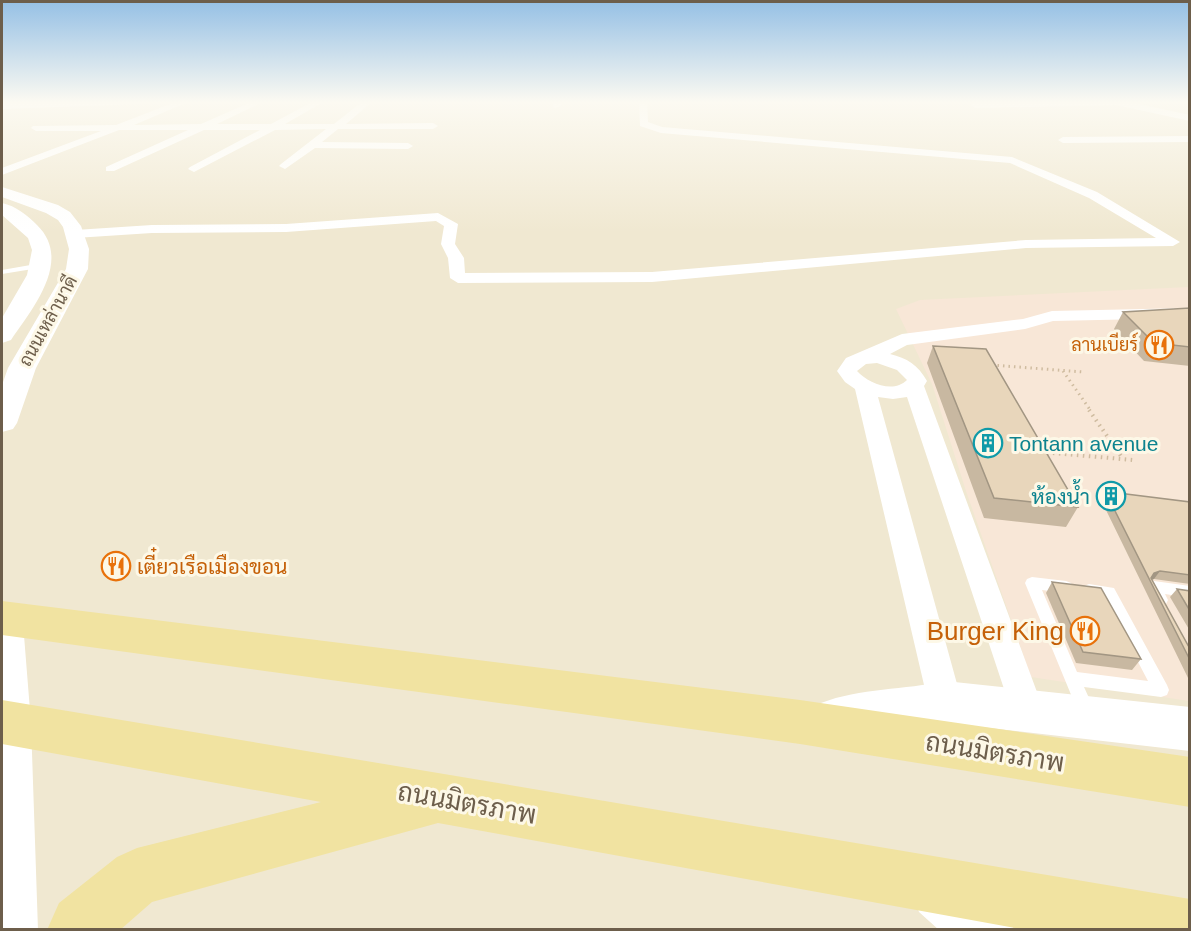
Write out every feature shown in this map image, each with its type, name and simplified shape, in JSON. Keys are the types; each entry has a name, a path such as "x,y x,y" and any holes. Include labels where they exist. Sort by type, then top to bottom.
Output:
{"main road":[{"path":"2,192 52,209 64,216 75,234"},
{"name":"ถนนเหล่านาดี","path":"2,208 23,222 38,238 42,265 27,298 5,325"},
{"name":"ถนนเหล่านาดี","path":"2,423 22,368 77,269 79,249 75,234"},
{"name":"ถนนมิตรภาพ","path":"2,618 800,722 1190,782"},
{"path":"2,623 8,930"},
{"name":"ถนนมิตรภาพ","path":"800,722 945,702 1027,711 1080,698 1190,729"},
{"name":"ถนนมิตรภาพ","path":"4,723 1190,929"},
{"path":"77,930 80,924 137,877 439,798"},
{"path":"932,884 984,930"}],"street":[{"path":"2,172 76,144"},
{"path":"110,169 165,144"},
{"path":"194,169 239,144"},
{"path":"830,144 1012,160 1093,195 1173,242 1190,249"},
{"path":"285,166 314,145 408,146"},
{"path":"75,234 152,229 286,228 438,217 451,224 448,243 456,258 458,278 652,277 1026,243 1173,242"},
{"path":"912,377 909,390 889,392 865,387 856,382 847,371 853,361 870,357 902,340 1025,324 1052,316 1190,313"},
{"path":"902,340 912,377 1027,711"},
{"path":"870,357 892,360 912,377"},
{"path":"865,387 945,702"}],"lane":[{"path":"2,272 42,265"},
{"path":"1032,584 1109,592 1161,690 1080,698 1067,667 1032,584"},
{"path":"1169,615 1154,587 1190,592"}],"path":[{"path":"982,364 1083,372"},
{"path":"1062,370 1123,459"},
{"path":"1037,451 1133,460"}],"shaded area":[{"path":"2,144 1189,144 1189,929 2,930"},
{"path":"1189,287 1189,701 1031,677 966,491 932,384 896,309 920,300"}],"building":[{"path":"1190,308 1190,347 1154,343 1123,312"},
{"name":"Tontann avenue","path":"933,346 986,349 1078,507 994,498"},
{"path":"1110,492 1190,502 1190,575 1160,571 1154,573 1151,578 1190,649 1190,660 1111,503 1116,503"},
{"path":"1052,582 1101,588 1141,659 1083,652"},
{"path":"1177,589 1190,591 1190,611"}],"place":[{"name":"ลานเบียร์","path":"1159,345"},
{"name":"Tontann avenue","path":"988,443"},
{"name":"ห้องน้ำ","path":"1111,496"},
{"name":"เตี๋ยวเรือเมืองขอน","path":"116,566"},
{"name":"Burger King","path":"1085,631"}]}
